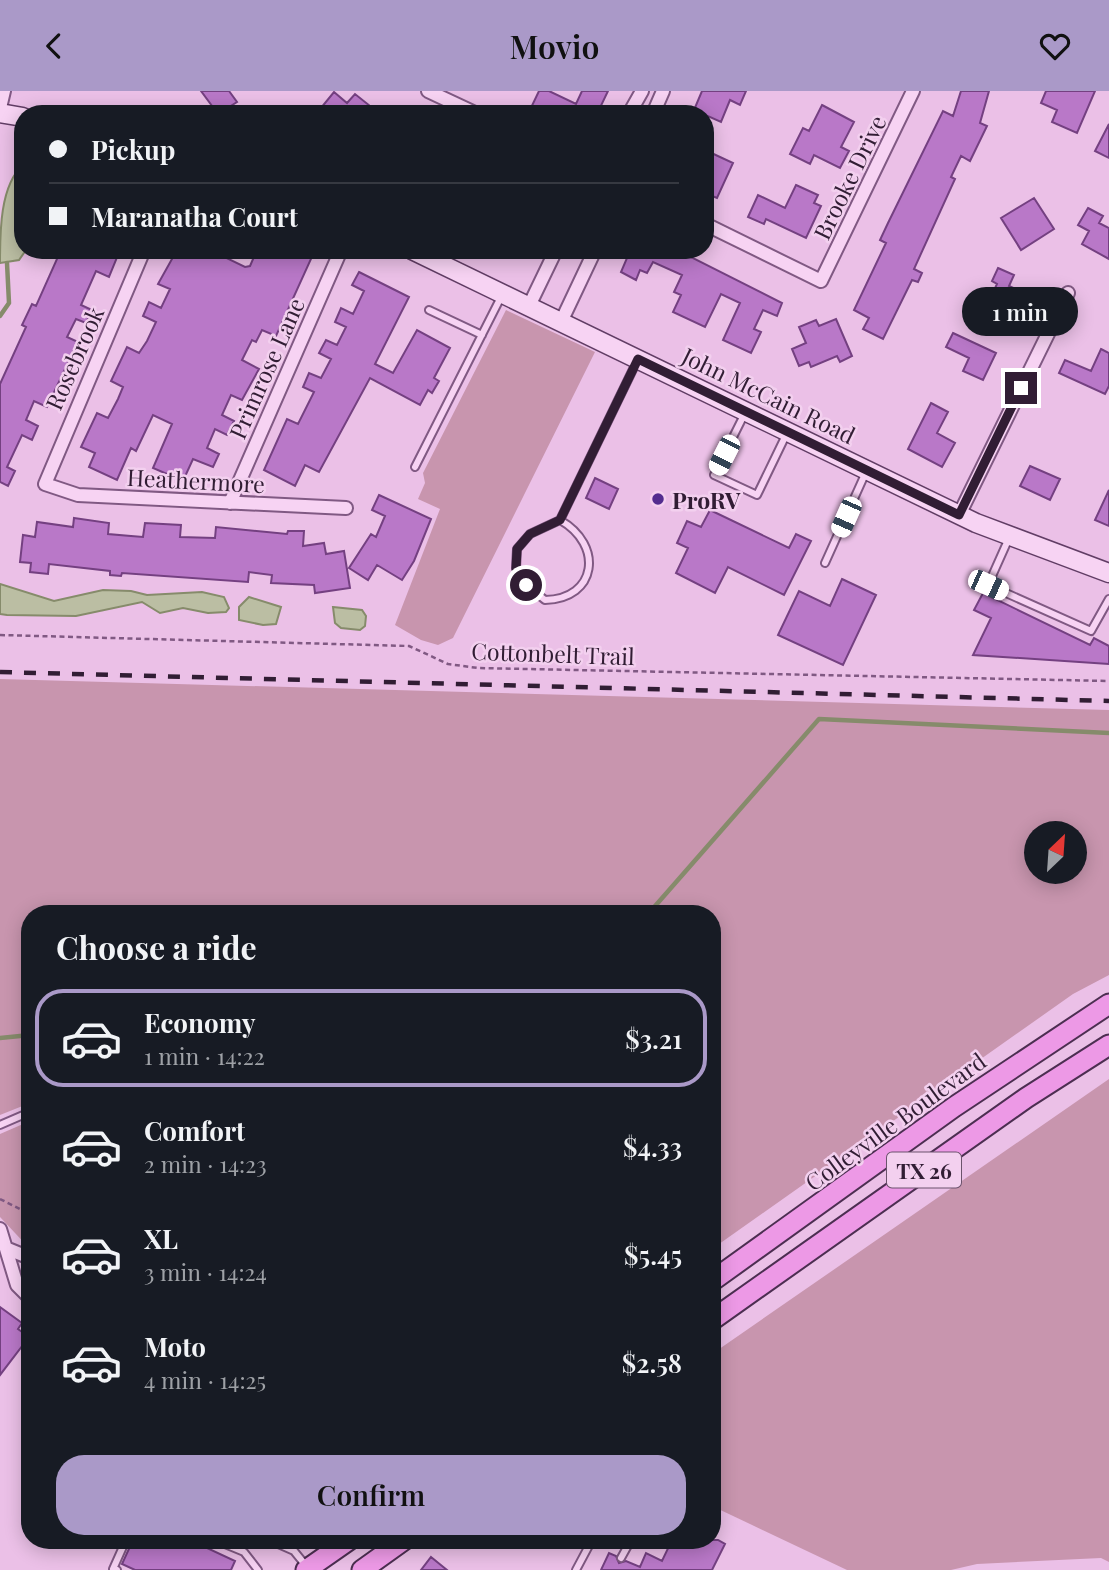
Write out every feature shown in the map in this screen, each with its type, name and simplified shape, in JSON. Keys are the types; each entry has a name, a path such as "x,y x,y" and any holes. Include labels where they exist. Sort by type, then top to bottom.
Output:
{"main road":[{"name":"John McCain Road","path":"431,259 959,515 1010,537 1109,572"},
{"name":"Colleyville Boulevard","path":"721,1275 954,1107 1109,1004"},
{"name":"TX 26","path":"721,1313 1026,1098 1109,1045"},
{"path":"804,1216 822,1241"},
{"path":"307,1569 336,1549"},
{"path":"362,1570 391,1549"}],"street":[{"path":"0,111 4,91"},
{"path":"428,91 458,105"},
{"name":"Brooke Drive","path":"714,228 821,281 914,91"},
{"name":"Rosebrook","path":"45,484 55,454 140,259"},
{"name":"Primrose Lane","path":"230,503 337,259"},
{"path":"529,306 552,259"},
{"path":"561,323 591,259"},
{"path":"959,515 1068,293"},
{"name":"Heathermore","path":"45,484 78,495 346,508"},
{"path":"0,1229 4,1253 21,1289"}],"lane":[{"path":"415,467 503,293"},
{"path":"429,310 482,334"},
{"path":"560,520 577,530 587,544 589,562 580,587 569,597 545,600 531,591 516,569 517,549 530,534 560,520 638,359"},
{"path":"746,411 714,475 757,495 788,432"},
{"path":"825,563 867,470"},
{"path":"1010,537 988,585 1091,631 1109,599"},
{"path":"0,1125 21,1116"},
{"path":"117,1570 113,1569 122,1549"},
{"path":"237,1549 244,1552 258,1570"},
{"path":"289,1549 307,1569"},
{"path":"576,1570 587,1549"},
{"path":"621,1558 626,1549"}],"path":[{"name":"Cottonbelt Trail","path":"0,635 200,638 409,646 448,664 478,668 1109,681"},
{"path":"0,1199 21,1210"}],"shaded area":[{"path":"14,176 14,259 20,259 0,263 1,224"},
{"path":"506,310 595,352 453,638 438,645 421,640 395,625 440,509 418,499 425,483 423,473"},
{"path":"0,584 54,601 103,590 131,591 147,595 202,592 224,597 229,608 226,612 208,613 183,608 160,613 142,602 76,616 7,615 0,614"},
{"path":"249,597 281,607 276,624 263,625 239,620 239,607"},
{"path":"333,607 362,610 366,616 365,626 360,630 341,628 335,623"},
{"path":"0,679 1109,710 1109,975 1073,994 721,1243 721,905 21,905 21,1107 0,1115"},
{"path":"1109,1079 1109,1562 1101,1558 977,1564 951,1570 847,1570 721,1510 721,1348"},
{"path":"21,1125 21,1239 0,1217 0,1134"}],"building":[{"path":"201,91 229,91 237,102 232,105 211,105"},
{"path":"539,91 549,91 576,104 582,91 608,91 601,105 532,105"},
{"path":"702,91 746,91 740,105 730,100 721,122 714,119 714,105 696,105"},
{"path":"961,91 989,91 980,123 987,126 970,161 961,156 951,177 955,179 914,269 922,273 918,282 912,280 883,339 863,329 869,318 854,310 886,243 880,240 888,223 943,111 953,116"},
{"path":"1046,91 1095,91 1077,133 1052,122 1057,110 1041,103"},
{"path":"334,92 347,103 355,94 369,105 323,105"},
{"path":"822,105 854,122 841,147 849,151 840,168 814,155 810,164 790,154 803,128 809,131"},
{"path":"1109,124 1109,158 1095,151"},
{"path":"714,154 733,163 717,198 714,197"},
{"path":"796,185 818,195 814,203 821,206 806,238 766,219 764,224 748,217 758,195 785,208"},
{"path":"1034,198 1054,229 1021,250 1001,218"},
{"path":"1088,208 1103,216 1099,223 1109,228 1109,259 1082,244 1089,231 1078,225"},
{"path":"57,259 116,259 109,277 96,271 81,305 92,310 86,323 76,319 67,337 78,342 47,407 34,401 26,420 38,426 32,440 22,435 7,467 15,471 8,486 0,482 0,384 26,327 22,325 32,304 36,306"},
{"path":"172,259 229,259 245,267 250,266 253,259 311,259 276,336 262,330 256,342 252,340 242,360 259,369 242,400 231,395 222,415 234,421 227,435 215,429 207,448 219,454 213,467 193,459 183,481 153,468 172,424 153,415 136,451 131,448 117,480 89,467 95,453 81,447 97,413 108,418 118,399 123,387 111,381 127,347 139,353 156,322 143,316 149,302 161,308 170,289 158,284"},
{"path":"627,259 695,259 782,303 777,316 763,310 754,329 761,332 751,353 723,340 740,303 721,294 705,327 673,312 681,295 674,292 682,275 653,262 647,273 640,270 636,280 621,272"},
{"path":"998,268 1014,275 1009,286 1024,293 1008,326 983,314 997,284 992,281"},
{"path":"359,272 409,297 375,364 393,373 417,330 450,348 434,378 439,381 432,393 428,390 420,405 370,378 319,472 305,465 295,486 264,470 287,419 298,424 314,392 303,387 309,373 321,378 331,359 319,353 326,340 337,345 346,327 335,322 341,308 353,314 364,291 352,285"},
{"path":"836,319 852,356 840,362 837,356 811,367 809,362 799,366 792,349 806,343 799,327 816,320 819,326"},
{"path":"953,333 996,353 983,380 963,371 969,358 946,347"},
{"path":"1101,349 1109,353 1109,386 1105,394 1059,373 1065,360 1091,371"},
{"path":"931,403 948,412 937,433 955,443 942,467 908,449"},
{"path":"1030,466 1060,479 1050,500 1020,486"},
{"path":"595,478 618,489 609,509 586,498"},
{"path":"1109,490 1109,526 1095,520"},
{"path":"379,495 431,519 414,561 402,580 377,565 368,580 349,568 371,534 376,537 385,516 372,510"},
{"path":"710,510 789,548 796,534 811,541 784,595 728,567 715,593 676,573 688,548 677,543 687,521 701,527"},
{"path":"74,518 109,523 108,534 143,537 145,523 181,525 180,537 215,538 216,527 287,534 288,531 304,531 303,546 324,543 326,554 344,551 350,588 315,593 314,585 271,583 272,575 249,572 248,582 122,573 121,576 110,575 110,571 49,564 48,574 30,572 31,563 20,562 23,535 35,537 37,522 73,527"},
{"path":"842,579 876,595 843,665 778,635 799,591 830,606"},
{"path":"983,593 1090,645 1094,638 1109,646 1109,664 973,655 991,618 974,610"},
{"path":"0,1307 21,1322 18,1329 21,1331 21,1347 0,1375"},
{"path":"721,1542 725,1544 712,1570 601,1570 609,1553 616,1556 619,1563 626,1561 640,1567 646,1553 662,1561 668,1549 721,1549"},
{"path":"129,1549 209,1549 235,1561 231,1570 135,1570 122,1564"},
{"path":"431,1557 447,1570 421,1570"}],"waterway":[{"path":"0,316 9,303 7,263"},
{"path":"656,905 819,719 1109,733"},
{"path":"0,1038 21,1036"}],"railway":[{"path":"0,672 1109,701"}],"place":[{"name":"ProRV","path":"658,499"}],"route":[{"path":"526,585 516,569 517,549 530,534 560,520 638,359 959,515 1021,388"}]}
